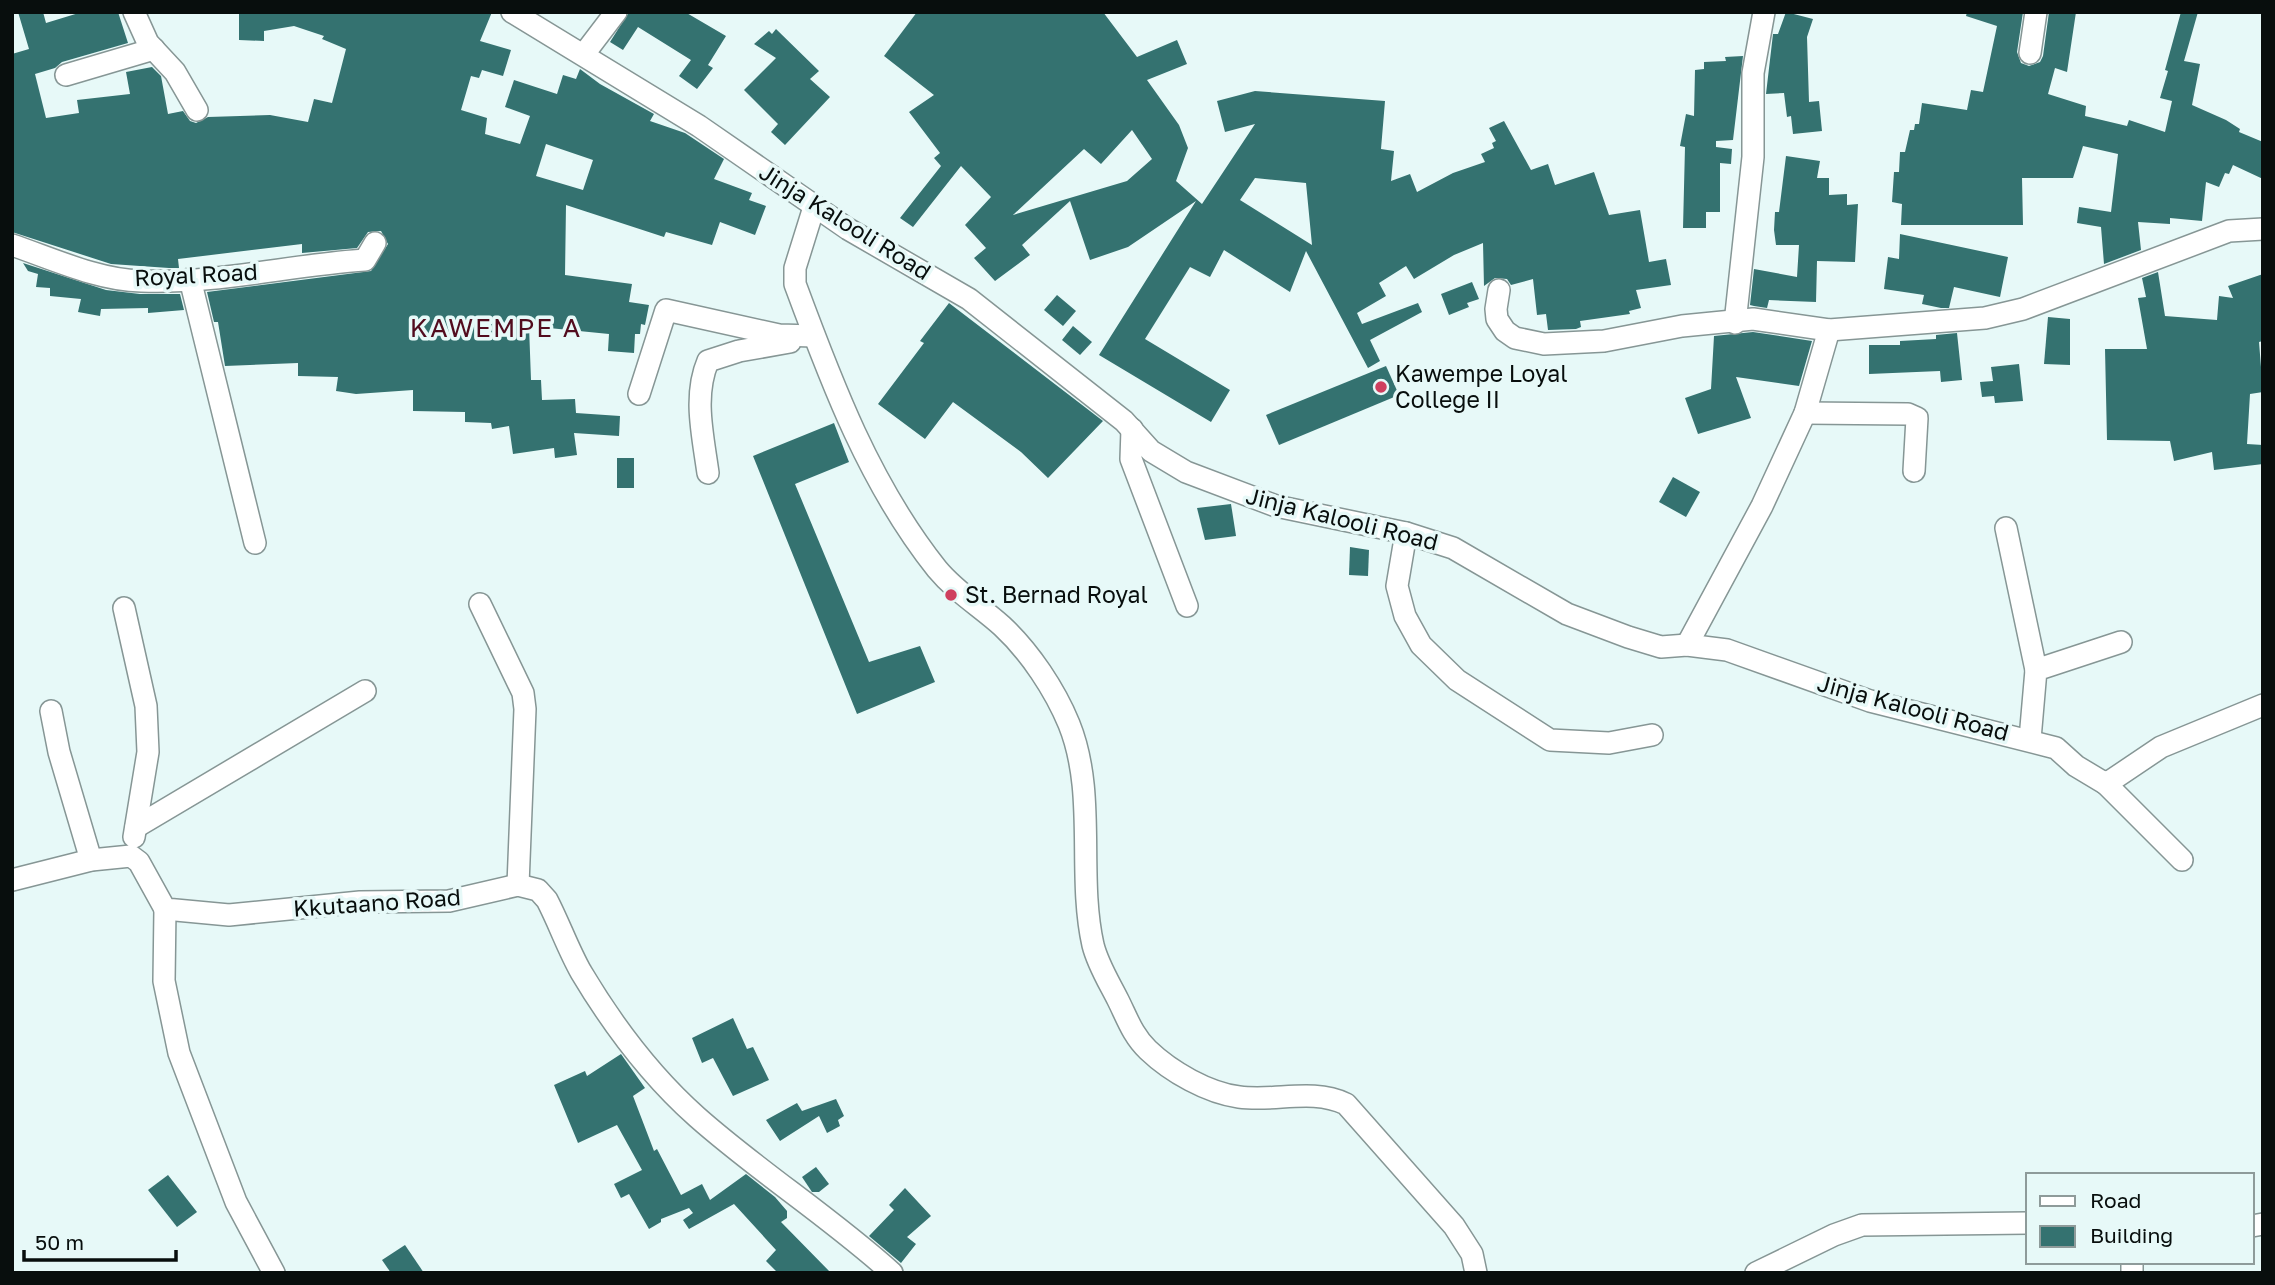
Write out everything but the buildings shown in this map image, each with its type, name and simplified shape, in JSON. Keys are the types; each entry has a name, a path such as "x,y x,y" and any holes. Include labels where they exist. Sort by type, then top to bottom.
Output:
{"street":[{"path":"134,12 154,49 176,72 197,110"},
{"name":"Jinja Kalooli Road","path":"512,12 699,126 814,207 969,299 1132,429 1151,451 1186,472 1276,506 1406,533 1453,548 1530,595 1599,628 1661,647 1687,645 1727,650 1870,701 2029,739 2056,748 2076,766 2106,784 2182,860"},
{"path":"584,54 616,12"},
{"path":"1735,323 1753,157 1753,73 1764,12"},
{"path":"2030,53 2036,12"},
{"path":"66,75 154,49"},
{"path":"814,207 795,268 795,284 805,336 898,516 939,571 968,600 1003,626 1026,654 1051,688 1070,726 1080,772 1093,946 1134,1034 1149,1051 1178,1073 1238,1097 1311,1095 1330,1097 1346,1104 1454,1226 1472,1254 1476,1273"},
{"path":"1499,290 1497,319 1505,331 1515,338 1544,344 1604,341 1703,323 1735,323 1753,319 1829,330 1990,317 2023,309 2229,231 2263,229"},
{"name":"Royal Road","path":"12,245 54,261 139,282 365,260 375,243"},
{"path":"190,279 255,542"},
{"path":"639,394 666,310 745,328 805,336"},
{"path":"1687,645 1762,506 1805,413 1829,330"},
{"path":"708,473 700,412 701,378 708,361 739,351 789,345 805,336"},
{"path":"1805,413 1908,414 1917,418 1914,471"},
{"path":"1132,429 1131,459 1187,607"},
{"path":"2006,528 2036,670 2029,739"},
{"path":"1406,533 1397,586 1405,615 1422,645 1457,680 1550,740 1609,744 1652,736"},
{"path":"480,604 523,693 525,709 518,884 538,890 547,900 580,970 634,1048 673,1092 744,1156 892,1273"},
{"path":"124,608 146,706 148,752 131,856"},
{"path":"2036,670 2121,642"},
{"path":"136,827 365,691"},
{"path":"2106,784 2161,747 2263,705"},
{"path":"51,711 59,752 91,860"},
{"path":"12,880 91,860 131,856 139,862 165,909 164,981 179,1053 236,1202 274,1273"},
{"name":"Kkutaano Road","path":"165,909 229,915 360,902 449,901 518,884"},
{"path":"1756,1273 1862,1225 2026,1223"}],"place":[{"name":"Kawempe Loyal College II","path":"1381,387"},
{"name":"St. Bernad Royal","path":"951,595"}],"district":[{"name":"KAWEMPE A","path":"496,328"}]}
